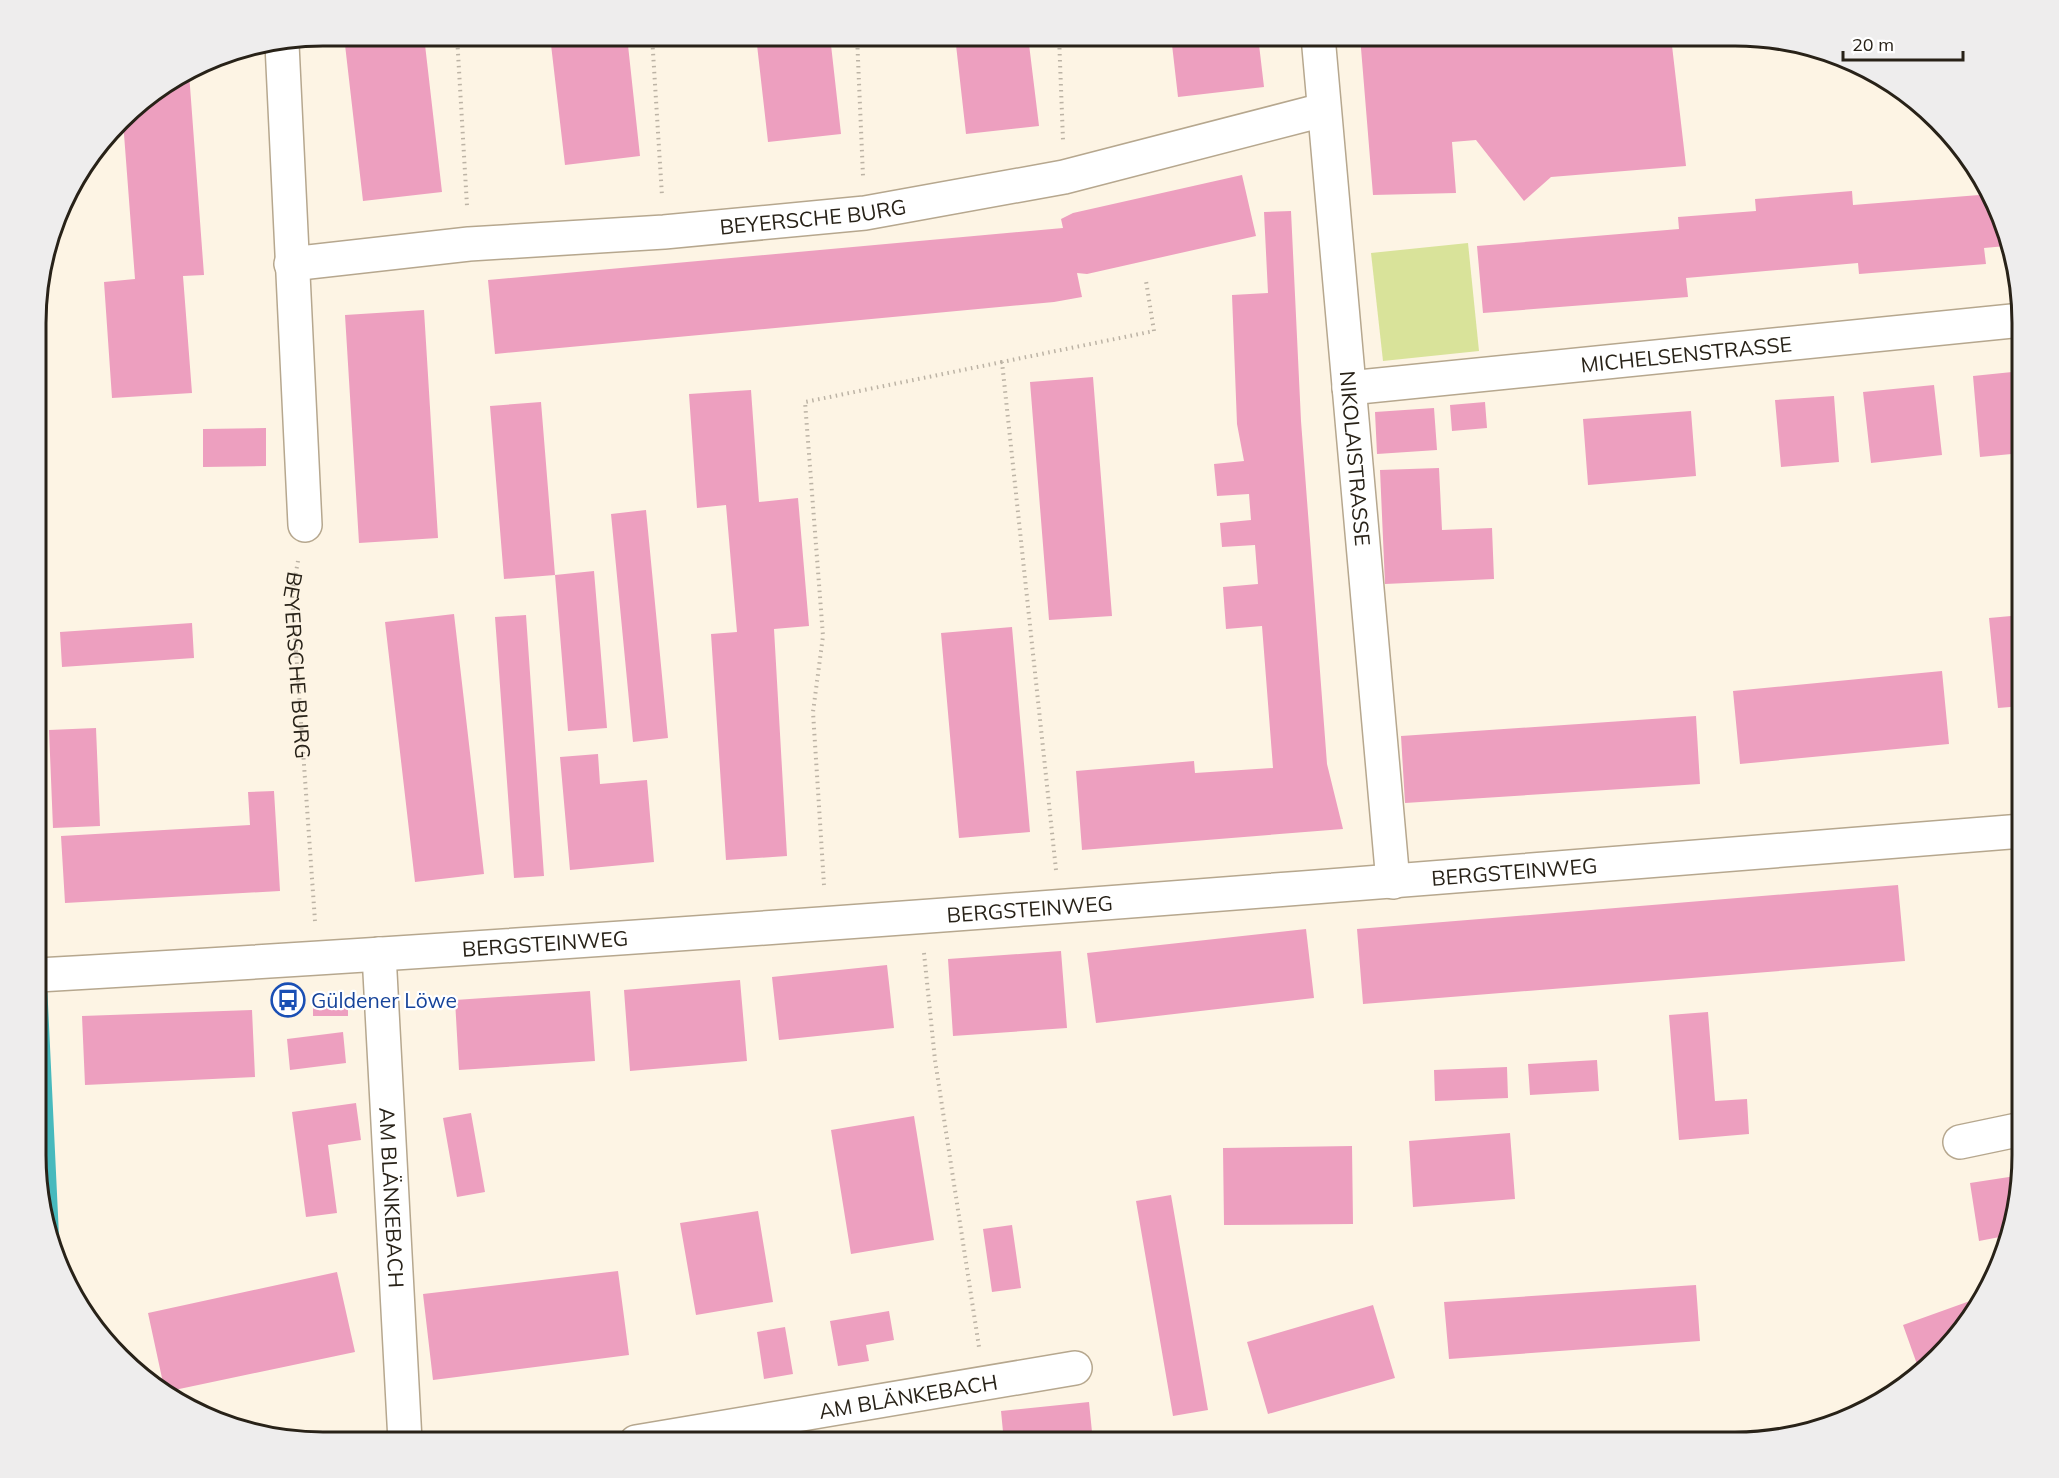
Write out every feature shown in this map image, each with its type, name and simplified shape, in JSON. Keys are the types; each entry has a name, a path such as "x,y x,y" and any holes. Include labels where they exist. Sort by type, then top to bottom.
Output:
{"street":[{"name":"NIKOLAISTRASSE","path":"1319,46 1393,882"},
{"path":"282,50 305,525"},
{"name":"BEYERSCHE BURG","path":"291,264 469,244 664,232 865,213 1064,177 1323,110"},
{"name":"MICHELSENSTRASSE","path":"1349,388 2012,321"},
{"name":"BERGSTEINWEG","path":"46,974 380,954 1393,882 2012,834"},
{"name":"AM BLÄNKEBACH","path":"380,954 404,1432"},
{"path":"1960,1142 2012,1131"},
{"name":"AM BLÄNKEBACH","path":"695,1432 1075,1368"}],"path":[{"path":"458,46 469,244"},
{"path":"653,46 664,232"},
{"path":"857,46 865,213"},
{"path":"1059,46 1064,177"},
{"path":"828,922 813,712 823,636 805,402 1154,331 1146,281"},
{"path":"1002,362 1060,905"},
{"name":"BEYERSCHE BURG","path":"305,525 292,594 317,958"},
{"path":"920,915 935,1060 985,1383"}],"green space":[{"path":"1468,243 1479,351 1383,361 1371,253"}],"building":[{"path":"345,46 425,46 442,192 363,201"},
{"path":"551,46 628,46 640,156 565,165"},
{"path":"757,46 831,46 841,134 768,142"},
{"path":"956,46 1029,46 1039,126 966,134"},
{"path":"1172,46 1259,46 1264,87 1178,97"},
{"path":"1361,46 1672,46 1686,166 1551,177 1524,201 1476,140 1452,142 1456,193 1373,195"},
{"path":"190,81 204,275 183,276 192,393 112,398 104,282 135,279 124,132 155,104"},
{"path":"1242,175 1256,236 1087,274 1077,273 1082,297 1054,302 495,354 488,280 1063,228 1061,219 1073,213"},
{"path":"1852,191 1853,205 1981,195 2001,246 1984,248 1986,264 1859,274 1858,263 1686,278 1688,297 1483,313 1477,246 1679,229 1678,217 1756,211 1755,199"},
{"path":"1291,211 1301,421 1327,764 1343,829 1082,850 1076,771 1194,761 1195,773 1273,768 1262,626 1226,629 1223,587 1258,584 1255,545 1222,547 1220,523 1251,520 1249,494 1217,496 1214,464 1244,461 1237,424 1232,295 1268,293 1264,212"},
{"path":"424,310 438,538 359,543 345,315"},
{"path":"2012,372 2012,454 1980,457 1973,376"},
{"path":"1093,377 1112,616 1049,620 1030,382"},
{"path":"1934,385 1942,455 1871,463 1863,392"},
{"path":"751,390 759,502 798,498 809,626 774,629 787,856 726,860 711,634 737,632 726,505 697,508 689,394"},
{"path":"1834,396 1839,462 1781,467 1775,400"},
{"path":"541,402 555,575 504,579 490,406"},
{"path":"1485,402 1487,428 1452,431 1450,405"},
{"path":"1434,408 1437,450 1377,454 1375,412"},
{"path":"1691,411 1696,476 1588,485 1583,419"},
{"path":"266,428 266,466 203,467 203,429"},
{"path":"1439,468 1442,530 1492,528 1494,579 1385,584 1380,470"},
{"path":"646,510 668,738 633,742 611,514"},
{"path":"594,571 607,728 568,731 555,575"},
{"path":"454,614 484,874 415,882 385,622"},
{"path":"526,615 544,876 514,878 495,617"},
{"path":"2012,616 2012,707 1998,708 1989,618"},
{"path":"192,623 194,658 62,667 60,632"},
{"path":"1012,627 1030,832 959,838 941,633"},
{"path":"1942,671 1949,744 1740,764 1733,691"},
{"path":"1696,716 1700,784 1405,803 1401,736"},
{"path":"96,728 100,826 53,828 49,730"},
{"path":"598,754 600,784 647,780 654,862 570,870 560,757"},
{"path":"274,791 280,891 65,903 61,836 250,825 248,792"},
{"path":"1898,885 1905,961 1363,1004 1357,929"},
{"path":"1306,929 1314,998 1096,1023 1087,953"},
{"path":"1061,951 1067,1028 953,1036 948,959"},
{"path":"887,965 894,1028 779,1040 772,977"},
{"path":"740,980 747,1061 630,1071 624,990"},
{"path":"590,991 595,1061 459,1070 455,1000"},
{"path":"313,1004 348,1004 348,1016 313,1016"},
{"path":"252,1010 255,1077 85,1085 82,1016"},
{"path":"1708,1012 1715,1101 1747,1099 1749,1134 1679,1140 1669,1015"},
{"path":"343,1032 346,1063 290,1070 287,1039"},
{"path":"1597,1060 1599,1091 1530,1095 1528,1064"},
{"path":"1507,1067 1508,1098 1435,1101 1434,1070"},
{"path":"356,1103 361,1140 328,1145 337,1213 306,1217 292,1112"},
{"path":"471,1113 485,1192 457,1197 443,1118"},
{"path":"914,1116 934,1240 851,1254 831,1130"},
{"path":"1510,1133 1515,1199 1413,1207 1409,1141"},
{"path":"1352,1146 1353,1224 1224,1225 1223,1148"},
{"path":"2012,1177 2000,1237 1979,1241 1970,1183"},
{"path":"1171,1195 1208,1410 1173,1416 1136,1201"},
{"path":"758,1211 773,1302 696,1315 680,1223"},
{"path":"1012,1225 1021,1288 992,1292 983,1229"},
{"path":"618,1271 629,1355 433,1380 423,1294"},
{"path":"337,1272 355,1352 177,1389 162,1379 148,1313"},
{"path":"1696,1285 1700,1341 1449,1359 1444,1302"},
{"path":"1970,1301 1944,1337 1917,1364 1903,1325"},
{"path":"1373,1305 1395,1378 1268,1414 1247,1342"},
{"path":"889,1311 894,1340 866,1345 869,1361 838,1366 830,1321"},
{"path":"785,1327 793,1374 764,1379 757,1332"},
{"path":"1089,1402 1092,1432 1003,1432 1001,1411"}],"waterway":[{"path":"46,1089 52,1207"}],"place":[{"name":"Güldener Löwe","path":"288,1000"}]}
